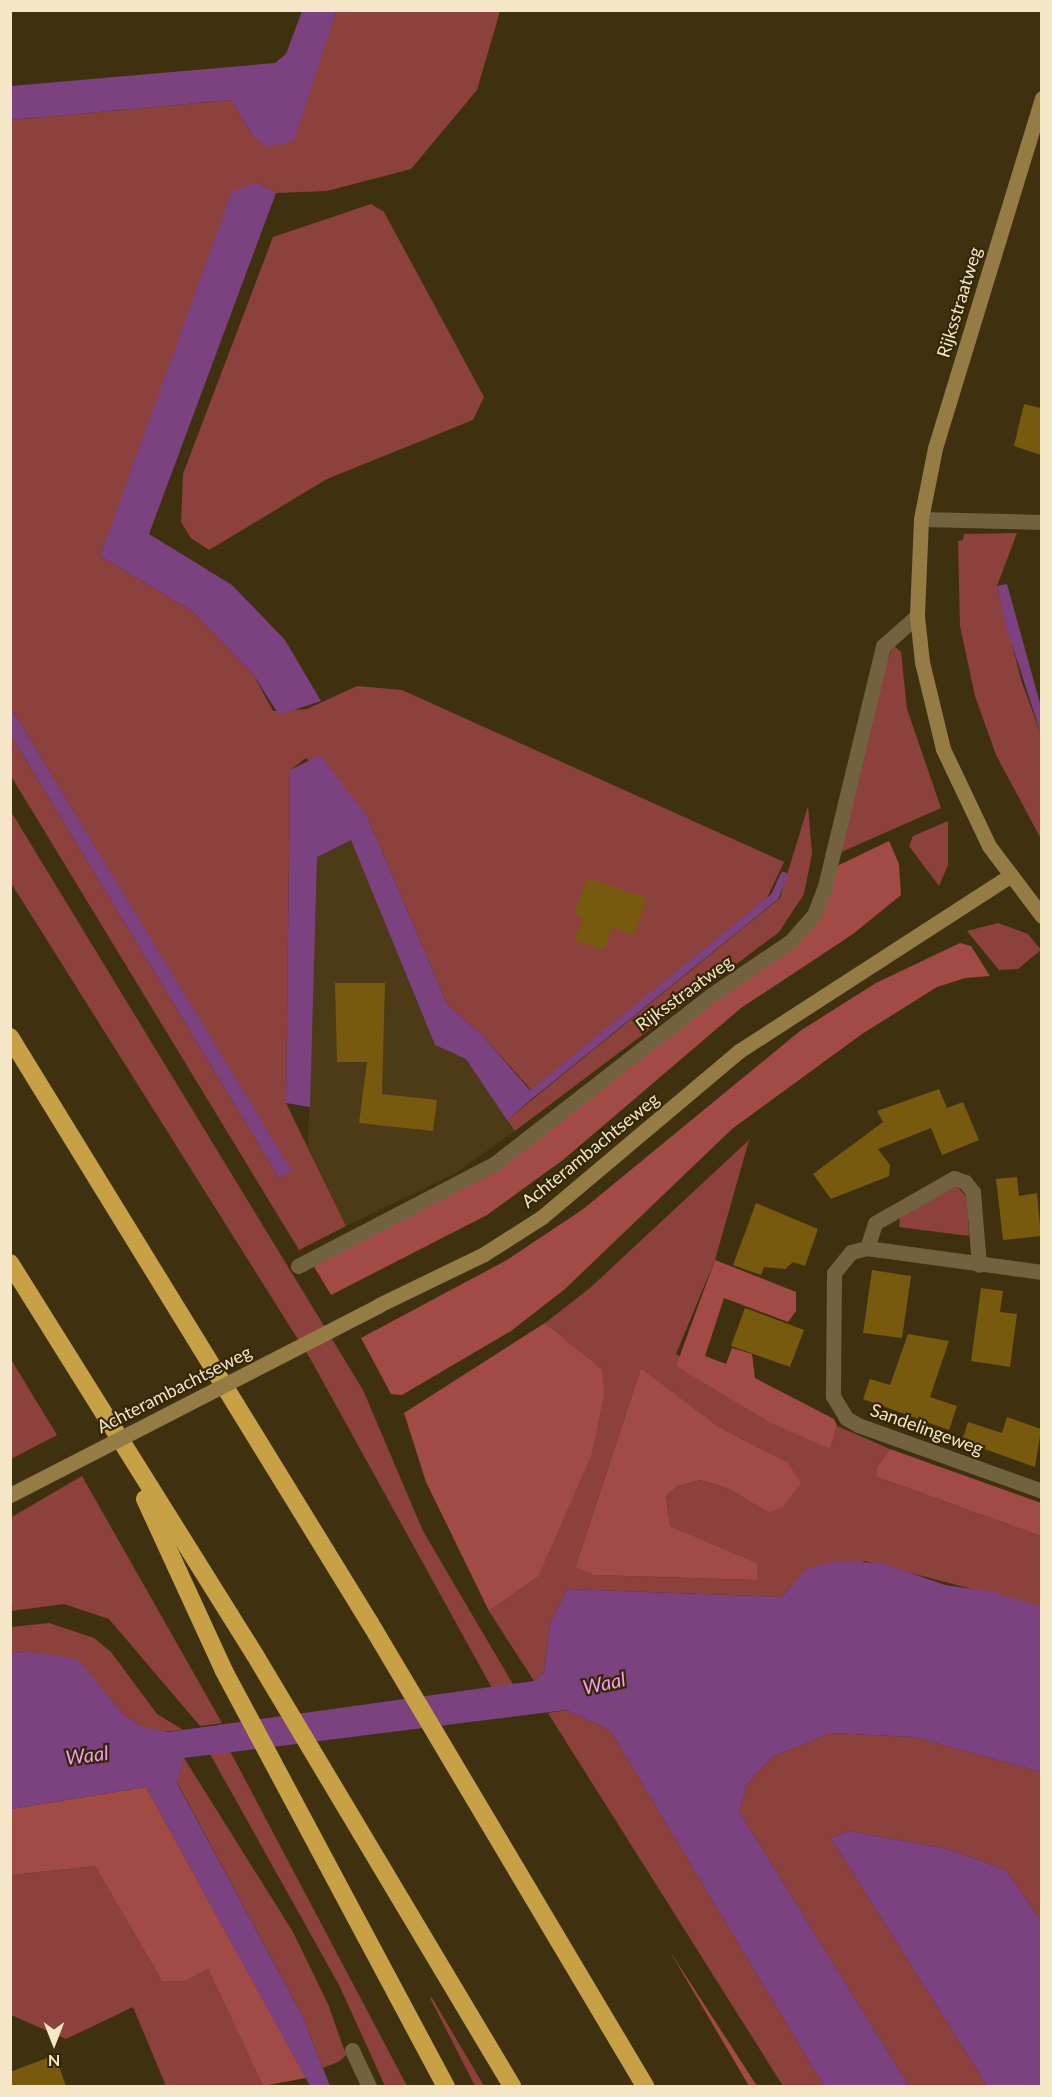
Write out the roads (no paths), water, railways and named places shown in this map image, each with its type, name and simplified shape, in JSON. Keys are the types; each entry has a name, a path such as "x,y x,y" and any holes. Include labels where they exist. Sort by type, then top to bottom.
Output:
{"highway":[{"path":"10,1037 458,1768 645,2086"},
{"path":"10,1263 255,1655 512,2086"},
{"path":"116,1434 224,1671 302,1810 446,2086"}],"street":[{"name":"Rijksstraatweg","path":"1041,98 935,448 921,519 917,616 922,662 943,749 1009,876 1041,916"},
{"path":"921,519 1041,522"},
{"name":"Rijksstraatweg","path":"298,1266 494,1164 711,995 791,941 814,915 825,886 883,646 917,616"},
{"name":"Achterambachtseweg","path":"10,1496 379,1305 484,1254 542,1217 739,1051 1009,876"},
{"path":"979,1264 972,1192 965,1182 954,1178 940,1182 875,1223 867,1248 979,1264 1041,1272"},
{"name":"Sandelingeweg","path":"867,1248 851,1252 834,1273 833,1396 837,1408 858,1425 1041,1491"},
{"path":"352,2050 369,2086"}],"water":[{"path":"302,11 336,11 294,141 267,147 253,136 231,100 11,120 11,86 275,63 286,54"},
{"path":"257,183 276,193 149,534 232,585 285,640 321,701 279,715 253,674 192,611 100,556 232,191"},
{"path":"1007,584 1041,707 1041,734 1006,626 997,586"},
{"path":"11,708 292,1171 279,1178 11,735"},
{"path":"320,755 367,816 447,1004 482,1035 535,1096 507,1120 466,1059 435,1045 351,840 317,857 310,1107 286,1103 290,770"},
{"name":"Waal","path":"837,1561 882,1563 945,1585 993,1592 1041,1607 1041,1772 914,1737 831,1733 774,1756 747,1784 739,1811 909,2086 824,2086 610,1730 566,1710 184,1758 177,1783 302,2015 330,2086 310,2086 146,1787 11,1809 11,1654 25,1651 78,1659 123,1714 141,1726 168,1732 534,1681 544,1672 550,1623 567,1589 781,1597 808,1568"},
{"path":"849,1831 948,1849 1006,1870 1041,1921 1041,2086 987,2086 831,1838"}],"waterway":[{"path":"533,1093 775,896 784,876"}]}
